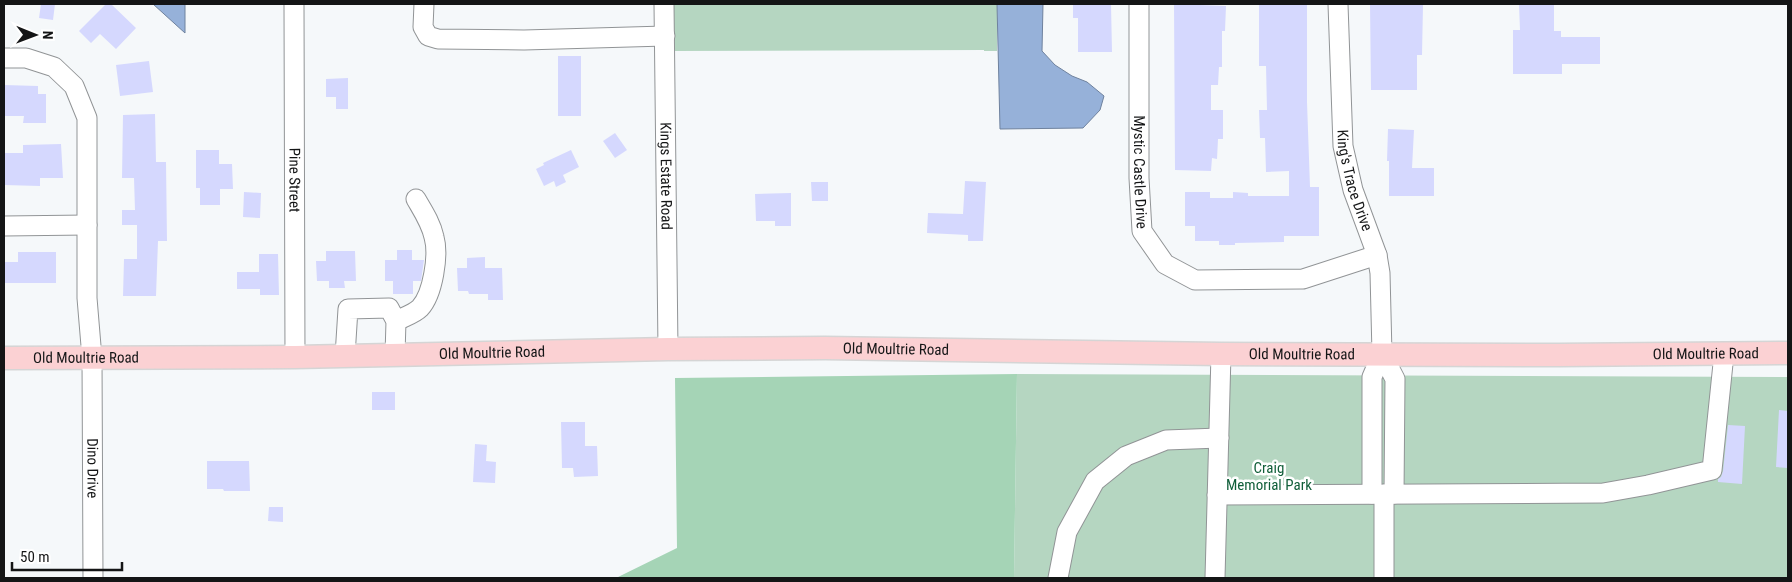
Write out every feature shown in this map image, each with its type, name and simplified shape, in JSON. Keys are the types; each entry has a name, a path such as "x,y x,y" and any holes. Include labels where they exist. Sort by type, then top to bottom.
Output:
{"main road":[{"name":"Old Moultrie Road","path":"4,358 295,358 668,349 825,348 1221,354 1788,353"}],"street":[{"name":"Pine Street","path":"294,4 295,358"},
{"path":"424,4 424,27 428,36 438,39 524,40 665,36"},
{"name":"Kings Estate Road","path":"664,4 668,349"},
{"name":"Mystic Castle Drive","path":"1139,4 1139,178 1142,231 1165,264 1195,280 1303,278 1377,255"},
{"name":"King's Trace Drive","path":"1338,4 1343,146 1352,190 1377,255 1380,273 1382,354"},
{"name":"Dino Drive","path":"4,58 26,58 54,67 74,86 87,118 88,298 92,358 93,578"},
{"path":"396,321 419,309 428,298 433,278 435,240 431,226 416,199"},
{"path":"4,226 87,224"},
{"path":"345,356 348,309 389,308 396,321 395,355"},
{"path":"1215,578 1221,354"},
{"path":"1382,354 1372,377 1383,494 1384,578"},
{"path":"1217,495 1603,493 1712,470 1724,354"},
{"path":"1058,578 1066,532 1095,481 1126,456 1166,440 1219,438"}],"green space":[{"path":"673,4 997,4 997,51 673,51"},
{"name":"Craig Memorial Park","path":"1017,374 1788,377 1788,578 1014,578"},
{"path":"1017,374 1014,578 616,578 677,548 675,378"}],"water":[{"path":"153,4 185,4 185,33"},
{"path":"997,4 1043,4 1042,51 1055,65 1072,76 1087,82 1104,96 1100,110 1083,128 1000,129"}],"building":[{"path":"41,4 55,4 53,20 39,18"},
{"path":"106,4 111,4 136,28 116,49 100,34 91,43 79,31"},
{"path":"1073,4 1111,4 1112,52 1078,52 1078,18 1073,18"},
{"path":"1174,4 1226,6 1225,31 1222,31 1222,67 1219,67 1218,85 1211,85 1211,110 1223,110 1223,139 1218,139 1217,159 1212,158 1211,171 1175,170"},
{"path":"1259,4 1307,4 1307,102 1310,187 1319,187 1319,236 1284,236 1284,242 1235,243 1235,245 1219,245 1219,241 1195,241 1195,226 1185,226 1185,192 1210,192 1210,198 1233,198 1233,192 1248,193 1248,196 1289,196 1289,171 1266,172 1265,138 1260,138 1259,110 1267,110 1266,66 1259,66"},
{"path":"1370,4 1423,5 1422,55 1417,55 1417,90 1371,90"},
{"path":"1519,4 1554,4 1554,31 1561,31 1561,37 1600,37 1600,64 1562,64 1562,74 1513,74 1513,30 1520,30"},
{"path":"558,56 581,56 581,116 558,116"},
{"path":"149,61 153,92 120,96 116,65"},
{"path":"348,78 348,109 336,109 336,97 326,97 326,79"},
{"path":"4,85 38,86 38,94 46,94 46,123 23,123 24,116 4,116"},
{"path":"155,114 156,162 166,162 167,241 158,241 156,296 123,296 124,259 137,259 137,225 122,225 122,210 135,210 134,178 122,178 123,115"},
{"path":"1388,129 1414,130 1412,168 1434,168 1434,196 1389,196"},
{"path":"615,133 627,150 615,158 603,141"},
{"path":"61,144 63,178 40,178 40,186 4,185 4,153 23,153 23,145"},
{"path":"196,150 219,150 219,164 232,164 233,189 220,189 220,205 200,205 200,188 196,188"},
{"path":"571,150 579,167 563,175 566,182 556,187 554,181 544,186 536,169 544,165 543,163"},
{"path":"965,181 986,182 983,241 968,241 968,235 927,233 928,213 963,214"},
{"path":"811,182 828,182 828,201 812,201"},
{"path":"244,192 261,193 260,218 243,217"},
{"path":"791,193 791,226 775,226 775,221 756,221 755,194"},
{"path":"397,250 412,250 412,260 424,260 421,281 413,281 413,294 393,294 393,281 385,281 385,260 397,260"},
{"path":"326,251 355,251 356,281 344,281 345,288 329,288 329,281 317,281 316,261 326,261"},
{"path":"18,252 56,252 56,283 4,283 4,262 18,262"},
{"path":"259,254 278,254 279,295 260,295 260,289 237,289 237,272 259,272"},
{"path":"485,257 485,268 502,268 503,300 488,300 488,294 469,294 468,291 458,291 457,268 467,268 467,258"},
{"path":"372,392 395,392 395,410 372,410"},
{"path":"1779,410 1788,411 1788,468 1776,467"},
{"path":"561,422 585,422 585,446 597,446 598,476 574,477 573,468 562,468"},
{"path":"1728,425 1745,426 1742,484 1718,482 1723,471"},
{"path":"475,444 487,445 486,461 496,462 495,483 473,482"},
{"path":"207,461 249,461 250,491 207,489"},
{"path":"269,507 283,507 283,522 268,521"}]}
